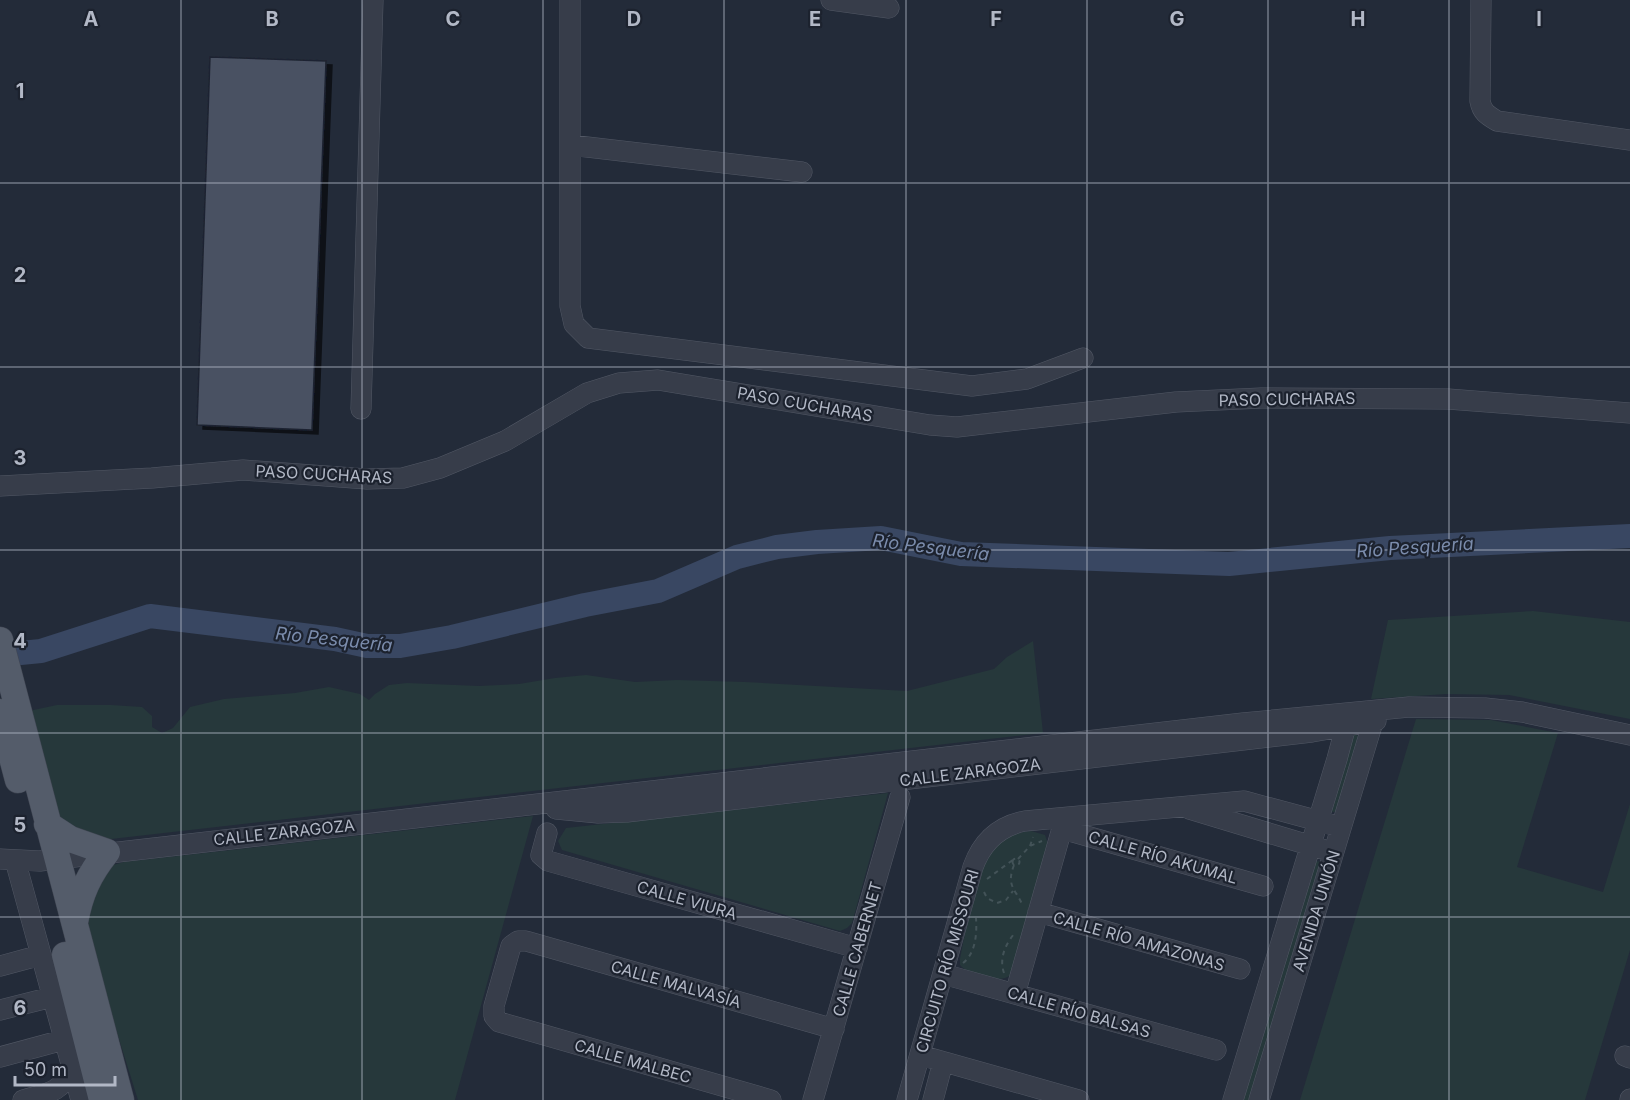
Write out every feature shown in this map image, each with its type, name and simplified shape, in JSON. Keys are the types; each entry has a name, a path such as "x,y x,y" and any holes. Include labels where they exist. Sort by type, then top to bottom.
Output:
{"main road":[{"path":"0,640 8,717 49,860 102,1100"},
{"path":"8,717 47,824 49,860 75,925 121,1100"},
{"path":"47,824 70,839 107,852 92,870 82,891 75,925"}],"street":[{"path":"361,409 373,0"},
{"path":"570,0 570,306 573,324 588,338 972,386 1027,379 1083,358"},
{"path":"831,0 889,8"},
{"path":"1480,0 1480,100 1481,109 1487,116 1497,121 1630,140"},
{"path":"570,144 802,172"},
{"name":"PASO CUCHARAS","path":"0,486 152,478 243,470 367,480 404,478 440,468 505,441 587,393 619,383 658,380 943,427 970,427 1176,402 1261,398 1460,399 1630,413"},
{"name":"CALLE ZARAGOZA","path":"911,770 1347,720 1375,716 1409,707 1504,709 1630,735"},
{"name":"AVENIDA UNIÓN","path":"1259,1100 1375,716"},
{"name":"CALLE ZARAGOZA","path":"8,859 49,860 527,805 1312,732 1347,720"},
{"name":"AVENIDA UNIÓN","path":"1233,1100 1347,720"},
{"path":"1312,732 1329,742 1337,759"},
{"name":"CALLE CABERNET","path":"813,1100 900,797"},
{"name":"CIRCUITO RÍO MISSOURI","path":"907,1100 973,867 987,841 998,831 1016,822 1058,827 1178,805 1244,801 1341,827"},
{"name":"CIRCUITO RÍO MISSOURI","path":"1178,805 1334,852"},
{"path":"1010,986 1058,827"},
{"name":"CALLE RÍO AKUMAL","path":"1058,827 1263,886"},
{"name":"CALLE VIURA","path":"547,833 541,855 548,861 857,948"},
{"path":"8,859 41,955 81,1100"},
{"name":"CALLE RÍO AMAZONAS","path":"1032,911 1240,969"},
{"name":"CALLE MALVASÍA","path":"496,1019 494,1006 506,962 511,946 518,941 530,942 834,1029"},
{"path":"0,966 41,955"},
{"name":"CALLE RÍO BALSAS","path":"943,974 1010,986 1216,1050"},
{"path":"0,1011 52,997"},
{"name":"CALLE MALBEC","path":"496,1019 510,1026 771,1100"},
{"path":"0,1057 63,1040"},
{"path":"920,1055 1078,1100"},
{"name":"CIRCUITO RÍO MISSOURI","path":"933,1100 943,1062"},
{"path":"22,1100 55,1091 65,1082 72,1070"}],"path":[{"path":"984,885 989,877 1016,859 1030,846 1046,839 1058,827"},
{"path":"1030,846 1035,832"},
{"path":"1014,865 1020,863 1016,859"},
{"path":"1016,859 1010,880 1013,891 1032,911"},
{"path":"983,889 987,898 997,903 1006,900 1013,891"},
{"path":"1010,986 1002,969 1002,960 1008,941 1019,928"}],"shaded area":[{"path":"1533,611 1630,622 1630,719 1509,695 1446,694 1371,699 1388,620"},
{"path":"1033,641 1043,733 111,839 96,839 56,819 29,711 57,705 142,707 152,716 152,727 162,733 173,728 190,707 224,699 295,693 329,687 360,694 369,700 389,685 407,683 479,686 519,684 586,675 635,682 677,680 745,682 907,691 994,669 1007,657"},
{"path":"1416,719 1491,720 1558,733 1517,867 1603,892 1630,804 1630,950 1585,1100 1300,1100"},
{"path":"1355,734 1359,737 1337,812 1333,812 1331,811 1351,737"},
{"path":"888,793 852,923 840,931 562,850 558,841 566,828"},
{"path":"533,816 455,1100 138,1100 86,933 85,917 106,867 124,862"},
{"path":"1031,831 1045,835 1048,844 1011,975 1000,979 985,978 960,965 974,893 986,860 994,847 1004,838"},
{"path":"1316,861 1321,862 1251,1100 1242,1100"}],"building":[{"path":"210,57 326,61 312,430 197,425"}],"waterway":[{"name":"Río Pesquería","path":"0,655 41,651 150,616 335,639 367,646 400,646 452,637 585,605 658,591 737,557 777,547 817,542 881,538 961,554 1229,564 1390,548 1630,536"}]}
